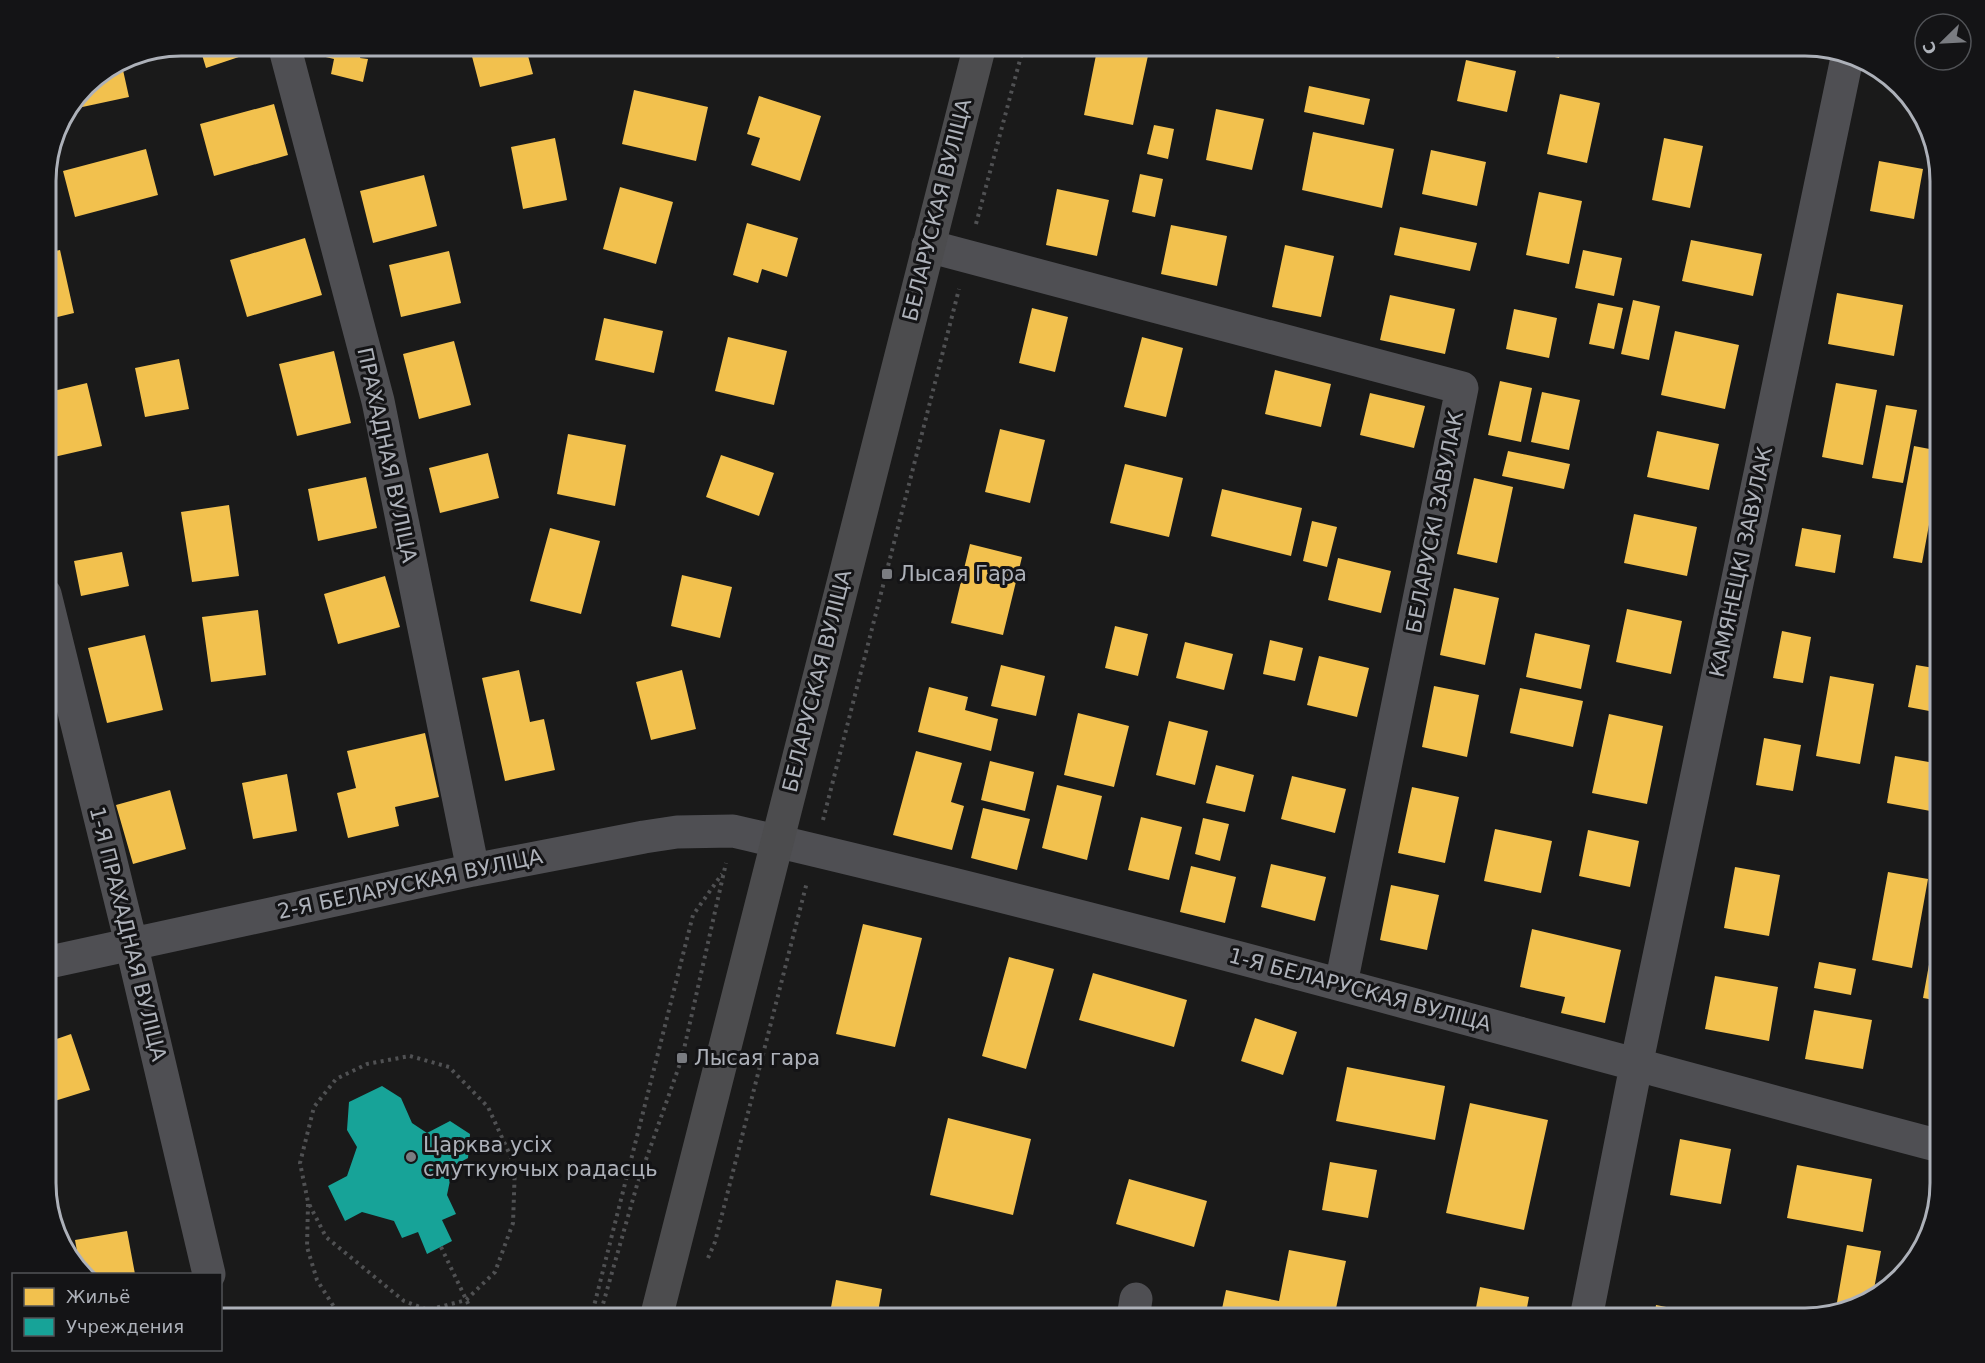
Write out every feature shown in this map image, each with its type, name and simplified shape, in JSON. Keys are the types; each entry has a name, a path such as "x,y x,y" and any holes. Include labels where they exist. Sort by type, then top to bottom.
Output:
{"main road":[{"name":"БЕЛАРУСКАЯ ВУЛІЦА","path":"659,1308 977,56"}],"street":[{"name":"ПРАХАДНАЯ ВУЛІЦА","path":"287,56 378,400 474,870"},
{"name":"КАМЯНЕЦКІ ЗАВУЛАК","path":"1588,1308 1636,1066 1846,62"},
{"name":"БЕЛАРУСКІ ЗАВУЛАК","path":"928,246 1462,388 1341,984"},
{"name":"1-Я ПРАХАДНАЯ ВУЛІЦА","path":"56,639 209,1273"},
{"name":"2-Я БЕЛАРУСКАЯ ВУЛІЦА","path":"56,960 474,870 677,832 733,831 777,841"},
{"name":"1-Я БЕЛАРУСКАЯ ВУЛІЦА","path":"777,841 1341,984 1636,1066 1930,1143"}],"path":[{"path":"706,1264 715,1242 1021,56"},
{"path":"602,1308 637,1185 682,1058 733,831"},
{"path":"594,1308 693,915 724,871"},
{"path":"335,1308 317,1280 307,1247 308,1202 300,1163 314,1107 336,1079 367,1064 410,1056 449,1067 488,1107 514,1166 513,1223 495,1272 466,1300 436,1308"},
{"path":"308,1202 326,1237 404,1301 423,1308"},
{"path":"441,1247 470,1308"}],"building: Жильё":[{"path":"202,56 242,56 206,68"},
{"path":"322,56 360,56 360,58 368,59 363,82 331,74 334,59"},
{"path":"472,56 528,56 533,74 480,87"},
{"path":"1096,56 1148,56 1133,125 1084,115"},
{"path":"1466,60 1516,71 1507,112 1457,101"},
{"path":"123,69 129,97 80,108 104,81"},
{"path":"1309,86 1370,99 1364,125 1304,112"},
{"path":"634,90 708,107 696,161 622,144"},
{"path":"1560,94 1600,103 1587,163 1547,154"},
{"path":"759,96 821,116 800,181 751,165 760,138 747,134"},
{"path":"274,104 288,155 214,176 200,124"},
{"path":"1216,109 1264,119 1252,170 1206,160"},
{"path":"1154,125 1174,129 1168,159 1147,154"},
{"path":"1313,132 1394,149 1382,208 1302,190"},
{"path":"555,138 567,200 523,209 511,147"},
{"path":"1664,138 1703,146 1690,208 1652,200"},
{"path":"146,149 158,195 75,217 63,171"},
{"path":"1431,150 1486,162 1477,206 1422,194"},
{"path":"1879,161 1923,169 1914,219 1870,211"},
{"path":"1140,174 1163,179 1155,217 1132,212"},
{"path":"424,175 437,226 373,243 360,191"},
{"path":"620,187 673,202 656,264 603,249"},
{"path":"1057,189 1109,200 1097,256 1046,245"},
{"path":"1539,192 1582,201 1569,264 1526,255"},
{"path":"747,223 798,238 787,277 762,269 758,283 733,275"},
{"path":"1171,225 1227,236 1217,286 1161,274"},
{"path":"1400,227 1477,243 1470,271 1394,255"},
{"path":"305,238 322,295 247,317 230,260"},
{"path":"1691,240 1762,254 1753,296 1682,281"},
{"path":"1285,245 1334,256 1321,317 1272,307"},
{"path":"60,250 74,313 56,317 56,251"},
{"path":"1583,250 1622,258 1614,296 1575,288"},
{"path":"449,251 461,303 401,317 389,265"},
{"path":"1837,293 1903,305 1894,356 1828,344"},
{"path":"1390,295 1455,309 1445,354 1380,340"},
{"path":"1633,300 1660,306 1649,360 1621,354"},
{"path":"1598,303 1623,308 1614,349 1589,344"},
{"path":"1032,308 1068,317 1055,372 1019,363"},
{"path":"1514,309 1557,318 1549,358 1506,349"},
{"path":"604,318 663,331 654,373 595,360"},
{"path":"1675,331 1739,345 1725,409 1661,395"},
{"path":"728,337 787,351 774,405 715,391"},
{"path":"1142,337 1183,348 1166,417 1124,407"},
{"path":"454,341 471,405 419,419 403,354"},
{"path":"334,351 351,423 297,436 279,364"},
{"path":"179,359 189,409 145,417 135,368"},
{"path":"1275,370 1331,384 1321,427 1265,414"},
{"path":"1500,381 1532,388 1521,442 1488,435"},
{"path":"87,383 102,446 56,456 56,390"},
{"path":"1836,383 1877,390 1863,465 1822,457"},
{"path":"1542,392 1580,400 1569,450 1531,442"},
{"path":"1370,393 1425,406 1414,448 1360,435"},
{"path":"1886,405 1917,410 1903,483 1872,478"},
{"path":"1000,429 1045,440 1030,503 985,492"},
{"path":"1657,431 1719,444 1709,490 1647,477"},
{"path":"568,434 626,445 615,506 557,494"},
{"path":"1914,446 1930,449 1930,519 1922,563 1893,558"},
{"path":"1508,451 1570,464 1564,489 1502,476"},
{"path":"488,453 499,498 440,513 429,468"},
{"path":"721,455 774,473 759,516 706,497"},
{"path":"1125,464 1183,478 1169,537 1110,523"},
{"path":"366,477 377,528 318,541 308,489"},
{"path":"1474,478 1513,487 1497,563 1457,554"},
{"path":"1222,489 1302,508 1291,556 1211,536"},
{"path":"229,505 239,576 192,582 181,512"},
{"path":"1634,514 1697,527 1687,576 1624,563"},
{"path":"1312,521 1337,527 1327,567 1303,561"},
{"path":"550,528 600,541 581,614 530,601"},
{"path":"1802,528 1841,535 1835,573 1795,566"},
{"path":"970,544 1022,557 1003,635 951,623"},
{"path":"122,552 129,586 81,596 74,561"},
{"path":"1338,558 1391,571 1381,613 1328,600"},
{"path":"682,575 732,587 720,638 671,626"},
{"path":"385,576 400,627 338,644 324,594"},
{"path":"1454,588 1499,598 1485,665 1440,655"},
{"path":"1627,609 1682,621 1671,674 1616,662"},
{"path":"258,610 266,675 211,682 202,617"},
{"path":"1115,626 1148,634 1138,676 1105,668"},
{"path":"1782,631 1811,637 1803,683 1773,678"},
{"path":"1535,633 1590,645 1581,689 1526,677"},
{"path":"145,635 163,710 107,723 88,648"},
{"path":"1270,640 1303,648 1295,681 1263,674"},
{"path":"1185,642 1233,654 1224,690 1176,678"},
{"path":"1319,656 1369,668 1357,717 1307,705"},
{"path":"1001,665 1045,676 1036,716 991,706"},
{"path":"1916,665 1930,667 1930,711 1908,707"},
{"path":"519,670 530,722 544,719 555,770 505,781 482,678"},
{"path":"682,670 696,729 651,740 636,682"},
{"path":"1830,676 1874,684 1860,764 1816,756"},
{"path":"1434,686 1479,695 1467,757 1422,747"},
{"path":"929,687 968,697 965,710 998,719 991,751 918,732"},
{"path":"1520,688 1583,701 1573,747 1510,733"},
{"path":"1078,713 1129,726 1114,787 1064,775"},
{"path":"1609,714 1663,726 1647,804 1592,793"},
{"path":"1169,721 1208,731 1195,785 1156,775"},
{"path":"425,733 439,797 395,807 399,826 348,838 337,793 356,788 347,751"},
{"path":"1764,738 1801,745 1793,791 1756,785"},
{"path":"916,751 962,763 951,802 964,806 952,850 893,835"},
{"path":"1895,756 1930,762 1930,811 1887,803"},
{"path":"990,761 1034,772 1025,811 981,800"},
{"path":"1216,765 1254,775 1245,812 1206,803"},
{"path":"287,774 297,831 253,839 242,783"},
{"path":"1292,776 1346,789 1335,833 1281,819"},
{"path":"1057,785 1102,796 1087,860 1042,848"},
{"path":"1412,787 1459,797 1445,863 1398,853"},
{"path":"170,790 186,849 133,864 116,805"},
{"path":"983,808 1030,819 1017,870 971,858"},
{"path":"1141,817 1182,827 1169,880 1128,870"},
{"path":"1203,818 1229,824 1220,861 1195,854"},
{"path":"1495,829 1552,841 1541,893 1484,881"},
{"path":"1588,830 1639,841 1630,887 1579,876"},
{"path":"1271,864 1326,877 1315,921 1261,907"},
{"path":"1191,866 1236,877 1225,923 1180,912"},
{"path":"1735,867 1780,875 1769,936 1724,928"},
{"path":"1888,872 1928,879 1912,968 1872,960"},
{"path":"1391,885 1439,895 1427,950 1380,940"},
{"path":"863,924 922,938 895,1047 836,1034"},
{"path":"1532,929 1621,950 1605,1023 1561,1013 1565,997 1520,987"},
{"path":"1009,957 1054,969 1026,1069 982,1056"},
{"path":"1930,959 1930,999 1923,998"},
{"path":"1819,962 1856,969 1851,995 1814,988"},
{"path":"1093,973 1187,1000 1174,1047 1079,1020"},
{"path":"1715,976 1778,987 1769,1041 1705,1029"},
{"path":"1814,1010 1872,1020 1863,1069 1805,1059"},
{"path":"1255,1018 1297,1032 1283,1075 1241,1061"},
{"path":"71,1034 90,1090 56,1101 56,1039"},
{"path":"1347,1067 1445,1086 1435,1140 1336,1121"},
{"path":"1470,1103 1548,1120 1524,1230 1446,1213"},
{"path":"948,1118 1031,1139 1013,1215 930,1195"},
{"path":"1680,1139 1731,1149 1721,1204 1670,1195"},
{"path":"1330,1162 1377,1170 1368,1218 1322,1210"},
{"path":"1797,1165 1872,1179 1863,1232 1787,1218"},
{"path":"1129,1179 1207,1201 1194,1247 1116,1224"},
{"path":"127,1231 135,1273 95,1273 77,1252 75,1240"},
{"path":"1847,1245 1881,1251 1875,1286 1837,1303"},
{"path":"1289,1250 1346,1261 1336,1308 1222,1308 1226,1290 1279,1301"},
{"path":"836,1280 882,1289 879,1308 831,1308"},
{"path":"1480,1287 1529,1297 1527,1308 1476,1308"},
{"path":"1656,1305 1671,1308 1656,1308"}],"building: Учреждения":[{"path":"382,1086 401,1098 412,1123 427,1133 450,1121 470,1134 468,1158 453,1166 447,1195 456,1214 442,1220 452,1241 427,1254 418,1232 402,1238 394,1221 362,1212 345,1221 328,1186 347,1176 357,1147 347,1130 349,1102"}],"place":[{"name":"Лысая Гара","path":"887,574"},
{"name":"Лысая гара","path":"682,1058"},
{"name":"Царква усіх смуткуючых радасць","path":"411,1157"}]}
